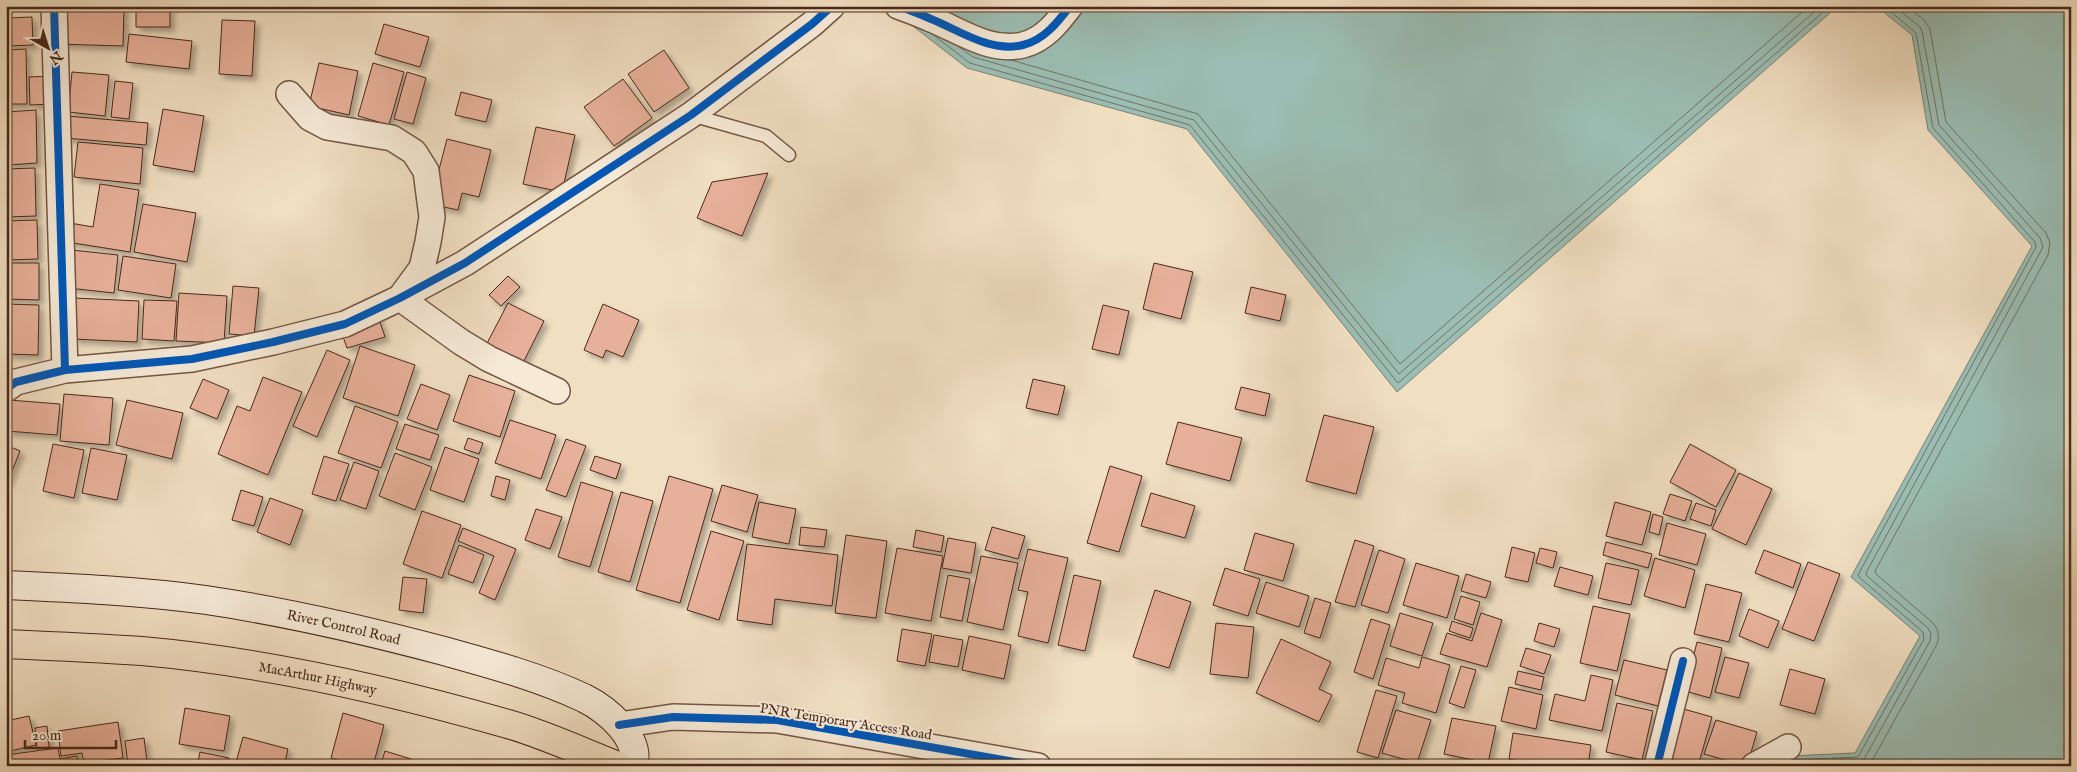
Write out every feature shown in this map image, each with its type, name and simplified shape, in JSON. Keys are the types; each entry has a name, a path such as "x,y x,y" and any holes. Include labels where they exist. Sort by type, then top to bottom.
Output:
{"highway":[{"name":"MacArthur Highway","path":"6,644 143,652 212,660 297,674 392,694 510,725 618,766"}],"main road":[{"name":"River Control Road","path":"6,585 86,589 205,600 290,614 368,631 502,667 585,699 602,710 618,725 633,745 636,752 633,766"}],"street":[{"path":"54,6 66,370"},
{"path":"6,389 16,382 66,370 192,359 345,324 400,298 465,263 691,115 812,24 832,6"},
{"path":"898,6 972,38 1000,46 1022,45 1040,37 1057,24 1070,6"},
{"path":"289,94 310,118 327,127 392,138 414,152 426,171 432,217 428,242 422,268 400,298"},
{"path":"400,298 461,342 489,359 557,391"},
{"path":"1657,766 1683,661"},
{"name":"PNR Temporary Access Road","path":"618,725 673,717 777,720 1038,766"},
{"path":"1754,766 1788,747"}],"lane":[{"path":"691,115 766,136 790,155"}],"water":[{"path":"887,6 1838,6 1397,392 1187,129 967,68"},
{"path":"1876,6 2071,6 2071,766 1783,766 1789,756 1855,753 1920,636 1851,577 2032,246 1928,130 1912,35"}],"building":[{"path":"57,6 124,6 123,46 56,44"},
{"path":"136,6 170,6 170,27 136,27"},
{"path":"32,17 33,45 6,46 6,18"},
{"path":"222,20 255,21 252,76 219,74"},
{"path":"384,24 429,37 420,67 375,54"},
{"path":"129,34 192,41 189,69 126,62"},
{"path":"26,49 27,104 6,104 6,50"},
{"path":"664,50 689,88 654,112 628,74"},
{"path":"319,63 358,71 349,115 309,106"},
{"path":"373,63 404,72 389,125 358,116"},
{"path":"72,72 109,75 105,116 68,112"},
{"path":"407,72 426,78 413,124 394,119"},
{"path":"52,76 53,104 30,105 29,77"},
{"path":"623,79 652,118 614,146 584,107"},
{"path":"115,81 133,83 129,119 111,117"},
{"path":"461,92 492,100 486,122 455,115"},
{"path":"163,109 204,116 194,172 153,165"},
{"path":"36,110 37,163 8,165 6,112"},
{"path":"67,116 148,123 146,145 65,138"},
{"path":"536,127 575,135 562,192 523,184"},
{"path":"447,139 491,150 479,197 462,193 458,210 430,204"},
{"path":"78,142 143,148 140,184 74,177"},
{"path":"35,168 36,216 6,217 6,169"},
{"path":"768,173 742,236 697,218 712,182"},
{"path":"100,184 139,190 130,252 67,242 70,223 93,227"},
{"path":"143,204 196,213 187,262 134,252"},
{"path":"37,220 38,259 6,260 6,221"},
{"path":"72,250 118,255 114,293 68,288"},
{"path":"123,256 176,264 171,298 118,290"},
{"path":"6,263 39,263 39,300 6,299"},
{"path":"1154,263 1193,272 1181,319 1143,309"},
{"path":"508,276 520,287 501,306 489,295"},
{"path":"233,286 259,288 254,336 229,334"},
{"path":"1251,287 1286,295 1280,321 1245,313"},
{"path":"179,293 227,296 224,343 176,341"},
{"path":"75,298 139,301 137,342 73,339"},
{"path":"144,300 177,301 174,341 142,339"},
{"path":"508,303 544,321 521,367 484,349"},
{"path":"6,304 39,305 38,355 6,354"},
{"path":"603,304 639,320 623,357 606,350 603,358 584,350"},
{"path":"1103,305 1129,311 1119,355 1092,349"},
{"path":"378,316 385,337 347,348 340,328"},
{"path":"360,346 415,365 398,416 343,398"},
{"path":"327,350 350,360 317,437 293,426"},
{"path":"469,375 515,391 500,437 453,421"},
{"path":"263,377 302,392 268,475 218,454 237,406 250,411"},
{"path":"203,379 229,390 217,419 190,408"},
{"path":"1033,379 1065,386 1058,415 1026,408"},
{"path":"421,384 450,395 437,430 407,419"},
{"path":"1241,387 1270,394 1265,416 1235,409"},
{"path":"64,394 113,398 109,445 60,441"},
{"path":"9,400 60,404 57,435 7,431"},
{"path":"127,400 183,413 172,459 116,445"},
{"path":"355,406 398,422 381,468 338,453"},
{"path":"1324,415 1374,427 1356,494 1306,481"},
{"path":"510,420 556,435 541,479 495,463"},
{"path":"1178,422 1242,438 1230,481 1166,464"},
{"path":"405,424 439,435 430,460 396,449"},
{"path":"468,438 483,443 479,454 464,449"},
{"path":"566,439 586,446 566,497 546,490"},
{"path":"53,444 84,450 74,498 43,491"},
{"path":"1690,444 1736,470 1716,507 1670,482"},
{"path":"6,445 20,451 6,486"},
{"path":"445,447 479,459 464,502 430,490"},
{"path":"91,448 127,455 117,500 82,493"},
{"path":"395,453 432,467 415,510 379,496"},
{"path":"324,456 349,464 336,501 312,494"},
{"path":"595,456 621,464 616,479 590,470"},
{"path":"354,462 379,471 366,509 340,500"},
{"path":"1110,466 1142,476 1119,552 1087,543"},
{"path":"1739,473 1772,489 1746,545 1712,529"},
{"path":"496,476 510,480 505,500 491,496"},
{"path":"669,476 713,489 680,603 636,590"},
{"path":"581,482 613,492 590,567 558,557"},
{"path":"722,485 758,495 747,532 711,521"},
{"path":"241,490 263,497 254,526 232,520"},
{"path":"621,492 653,501 630,582 598,572"},
{"path":"1151,493 1195,506 1185,538 1141,526"},
{"path":"1670,494 1692,501 1685,521 1663,514"},
{"path":"270,498 303,510 290,545 257,532"},
{"path":"759,502 796,509 789,544 752,537"},
{"path":"1615,502 1651,512 1642,545 1606,536"},
{"path":"1696,503 1716,510 1711,526 1690,519"},
{"path":"536,509 562,517 550,549 525,540"},
{"path":"422,511 461,525 442,578 403,564"},
{"path":"1653,514 1663,517 1659,535 1649,532"},
{"path":"1667,523 1706,534 1697,565 1659,555"},
{"path":"801,527 827,530 824,547 799,545"},
{"path":"992,527 1025,536 1018,559 985,550"},
{"path":"463,528 516,549 495,600 479,593 494,556 458,541"},
{"path":"916,530 944,536 941,552 913,547"},
{"path":"711,531 744,541 719,620 687,610"},
{"path":"1255,533 1294,544 1283,581 1244,570"},
{"path":"846,535 887,541 876,618 835,613"},
{"path":"948,538 976,543 971,573 942,568"},
{"path":"1355,540 1374,546 1355,607 1335,602"},
{"path":"1606,542 1652,554 1648,568 1603,555"},
{"path":"747,544 838,555 832,606 775,599 772,625 737,620"},
{"path":"459,545 484,555 473,583 448,574"},
{"path":"1512,547 1535,553 1528,582 1505,577"},
{"path":"897,548 943,556 931,621 885,613"},
{"path":"1540,548 1557,552 1553,568 1536,563"},
{"path":"1028,549 1068,558 1048,643 1018,636 1028,592 1018,590"},
{"path":"1379,550 1405,559 1388,613 1361,605"},
{"path":"1764,550 1801,564 1793,588 1755,573"},
{"path":"981,556 1018,563 1003,630 967,622"},
{"path":"1655,558 1695,570 1685,608 1644,596"},
{"path":"1808,562 1840,574 1814,641 1782,629"},
{"path":"1416,563 1459,576 1447,618 1403,605"},
{"path":"1606,563 1639,570 1631,605 1598,598"},
{"path":"1560,567 1593,576 1588,595 1554,586"},
{"path":"1225,568 1260,579 1248,616 1213,605"},
{"path":"1466,574 1491,582 1486,598 1461,591"},
{"path":"948,575 970,579 962,621 940,617"},
{"path":"1074,575 1101,581 1085,651 1058,645"},
{"path":"403,577 427,579 423,613 399,610"},
{"path":"1266,582 1309,596 1299,627 1256,613"},
{"path":"1706,584 1742,593 1729,642 1694,634"},
{"path":"1155,590 1191,602 1169,668 1133,657"},
{"path":"1461,596 1480,602 1473,625 1454,619"},
{"path":"1315,598 1331,603 1320,638 1304,633"},
{"path":"1593,606 1630,614 1617,671 1580,663"},
{"path":"1749,609 1779,621 1768,648 1739,636"},
{"path":"1400,613 1433,623 1422,656 1390,646"},
{"path":"1481,613 1502,620 1487,667 1440,654 1447,633 1472,641"},
{"path":"1371,619 1390,625 1373,679 1354,672"},
{"path":"1452,621 1473,628 1470,638 1449,631"},
{"path":"1216,623 1254,627 1248,678 1210,674"},
{"path":"1539,623 1560,629 1554,647 1534,641"},
{"path":"902,629 932,634 925,666 897,661"},
{"path":"934,635 963,640 958,667 929,662"},
{"path":"969,636 1011,645 1004,679 962,670"},
{"path":"1281,639 1331,662 1319,689 1332,695 1319,722 1256,693"},
{"path":"1697,642 1722,648 1710,698 1685,691"},
{"path":"1526,648 1551,655 1544,674 1520,666"},
{"path":"1422,657 1450,665 1436,713 1402,703 1405,693 1378,685 1386,658 1419,668"},
{"path":"1725,657 1749,663 1739,698 1715,692"},
{"path":"1624,660 1667,670 1658,706 1615,695"},
{"path":"1461,666 1476,670 1464,708 1449,703"},
{"path":"1790,669 1825,679 1815,714 1780,705"},
{"path":"1518,671 1544,677 1541,690 1515,684"},
{"path":"1591,675 1613,680 1602,731 1549,720 1555,694 1585,701"},
{"path":"1509,687 1543,695 1536,729 1501,721"},
{"path":"1376,690 1397,696 1378,758 1357,752"},
{"path":"1617,703 1653,711 1642,760 1606,752"},
{"path":"185,708 230,716 224,751 179,744"},
{"path":"1680,708 1712,717 1698,766 1682,766 1664,761"},
{"path":"1396,710 1431,720 1417,763 1382,753"},
{"path":"343,713 384,725 373,766 359,766 331,758"},
{"path":"29,716 36,745 6,752 6,721"},
{"path":"1452,718 1496,726 1488,763 1444,754"},
{"path":"1716,720 1757,732 1747,766 1704,754"},
{"path":"118,722 123,758 84,763 82,753 61,756 58,731"},
{"path":"47,726 49,747 37,749 35,728"},
{"path":"1513,733 1591,745 1588,766 1553,766 1509,759"},
{"path":"243,737 288,749 284,766 235,766"},
{"path":"144,738 147,762 128,764 125,741"},
{"path":"58,748 60,759 77,756 78,766 6,766 6,755"},
{"path":"385,751 411,759 408,766 380,766"},
{"path":"200,752 229,758 227,766 197,766"}],"cycle path":[{"path":"54,6 65,370"},
{"path":"6,389 16,382 65,370 192,359 345,324 400,298 465,263 691,115 812,24 832,6"},
{"path":"898,6 975,39 999,46 1011,47 1031,43 1044,35 1070,6"},
{"path":"1657,766 1683,661"},
{"path":"619,725 673,717 777,720 1038,766"}]}
